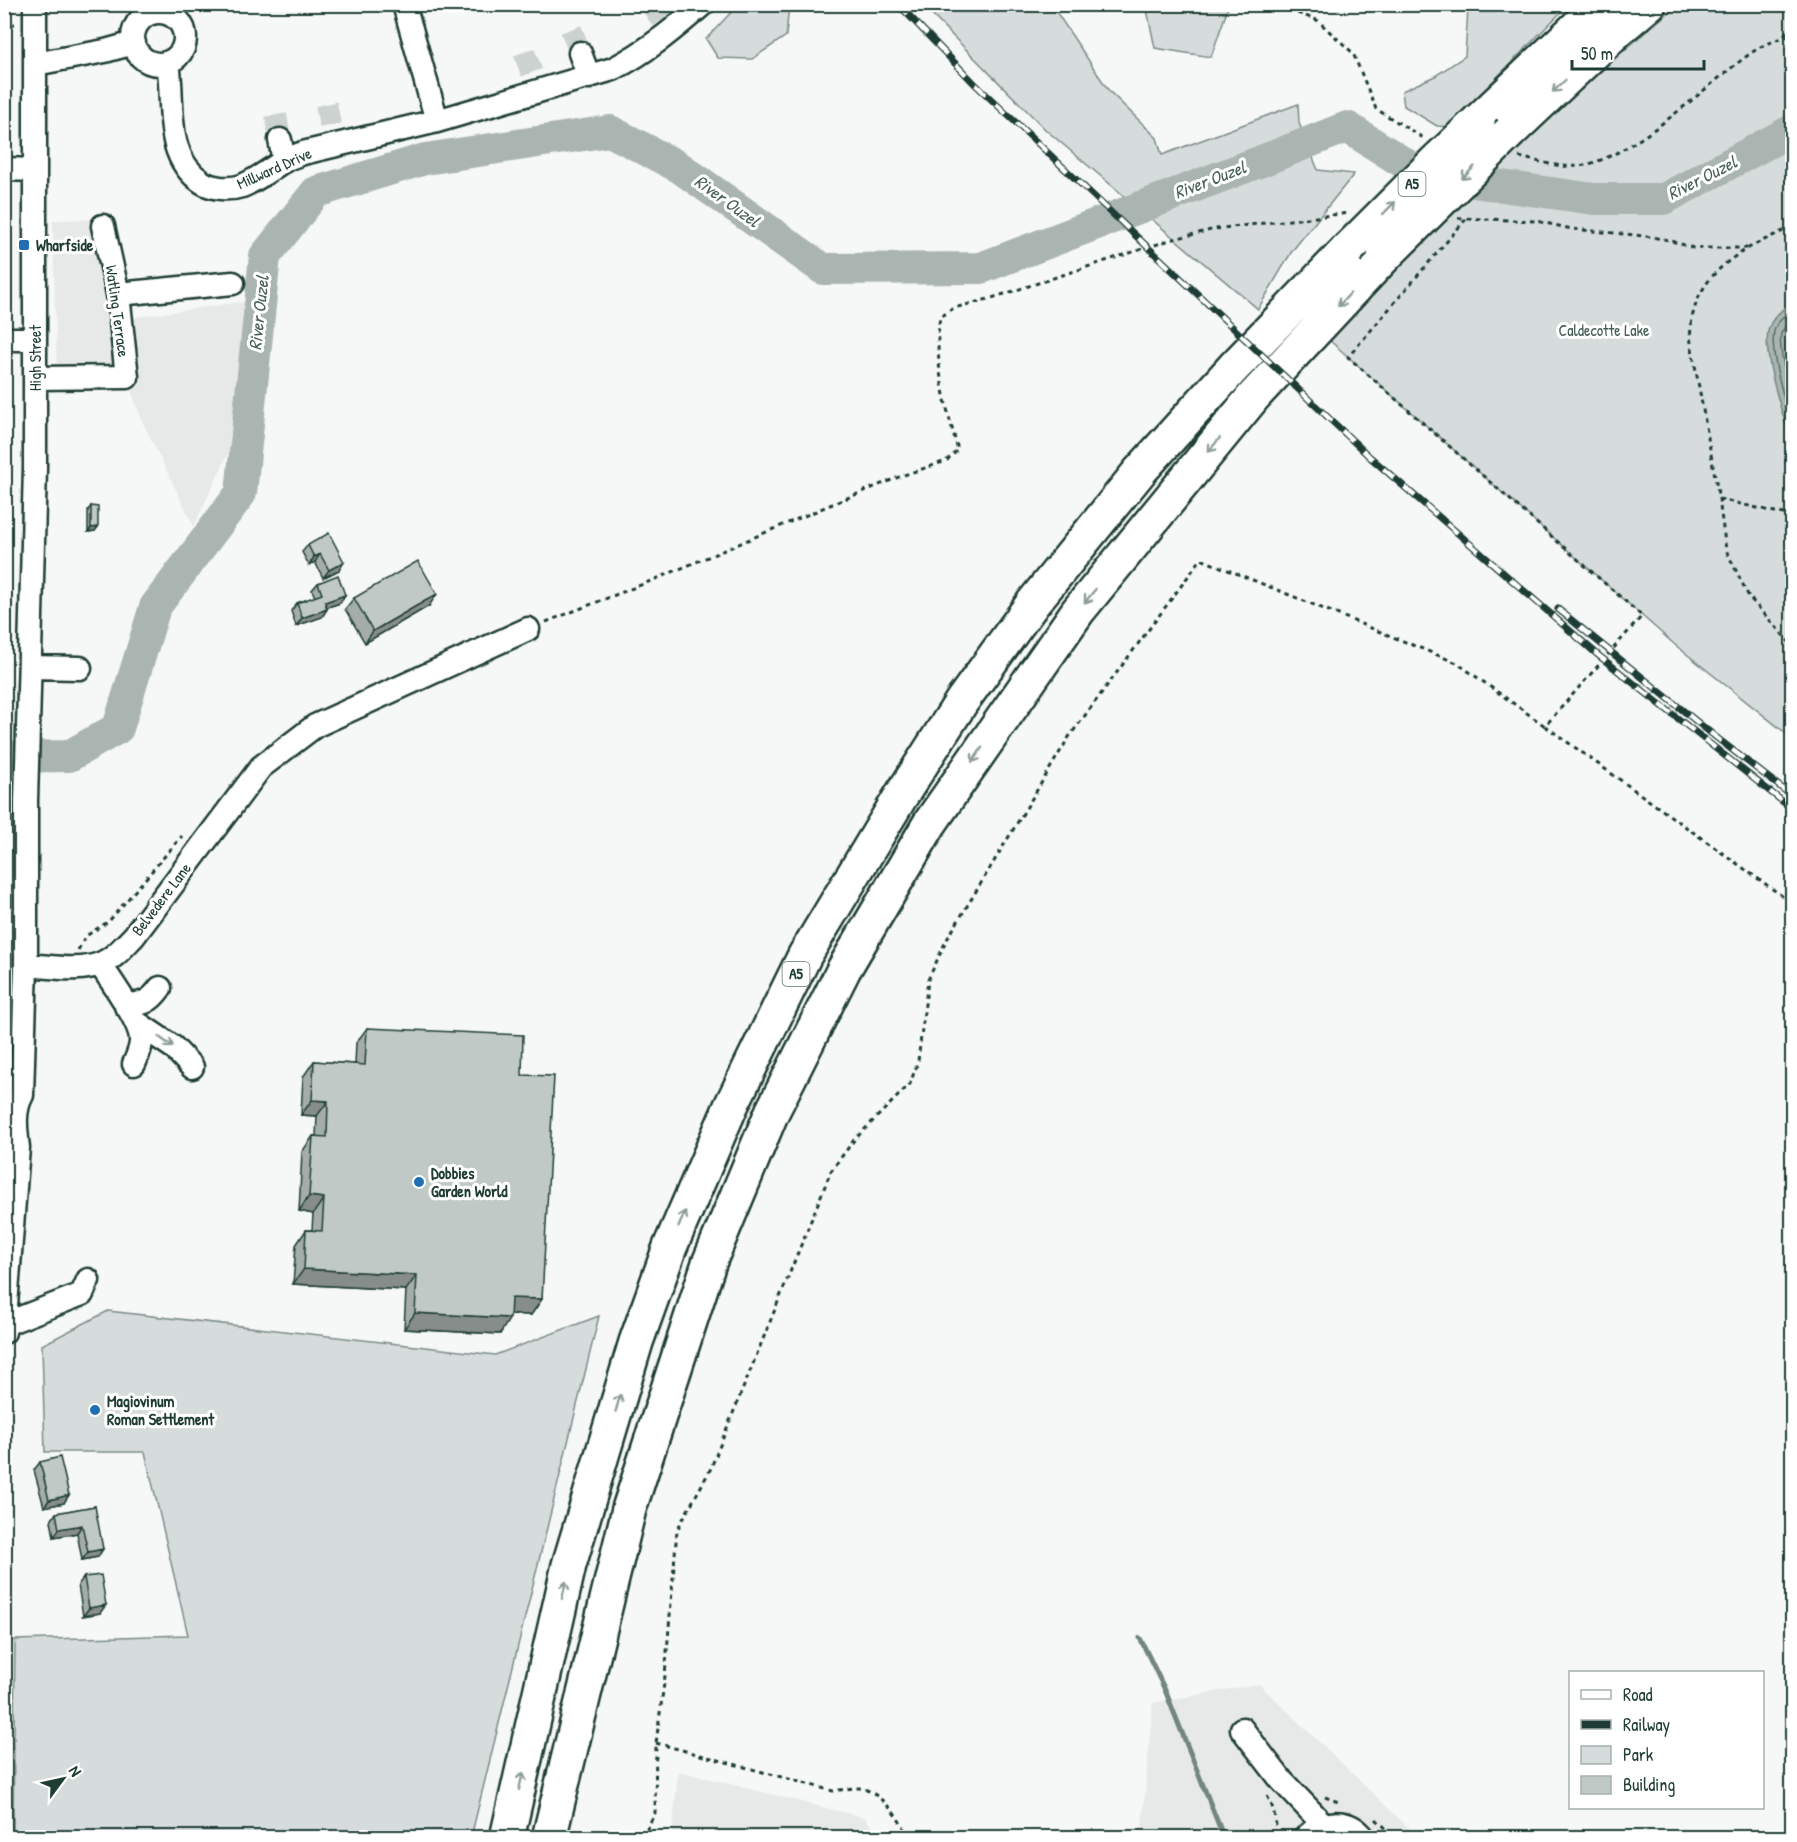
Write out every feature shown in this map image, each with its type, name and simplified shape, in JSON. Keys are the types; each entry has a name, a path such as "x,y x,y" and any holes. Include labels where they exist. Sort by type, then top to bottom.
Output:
{"highway":[{"name":"A5","path":"507,1838 569,1565 636,1342 670,1246 730,1106 806,956 901,796 962,701 1033,603 1140,471 1234,367 1348,249 1600,4"},
{"name":"A5","path":"549,1838 629,1509 709,1263 772,1112 844,969 930,823 1078,611 1254,396 1384,257 1510,132 1649,4"}],"street":[{"path":"404,4 437,121"},
{"name":"Millward Drive","path":"168,63 172,133 179,155 192,175 207,185 224,188 239,187 255,180 282,151 303,153 332,137 437,121 537,83 589,77 613,69 638,56 667,25 703,4"},
{"name":"High Street","path":"4,1332 18,1148 17,1104 22,1095 13,1064 26,965 26,801 35,378 35,7"},
{"path":"178,11 184,31 184,46 175,59 168,63 150,63 142,58 134,43 136,28 146,17 178,11"},
{"path":"35,64 105,51 134,43"},
{"path":"580,53 589,77"},
{"path":"4,170 34,170"},
{"name":"Watling Terrace","path":"35,378 127,377 118,294 103,226"},
{"path":"118,294 233,283"},
{"path":"4,339 35,339"},
{"name":"Belvedere Lane","path":"26,965 70,968 100,964 114,956 134,936 261,767 315,726 528,629"},
{"path":"30,667 80,668"},
{"path":"100,964 131,1014 142,1038 134,1064"},
{"path":"131,1014 154,997 160,988"},
{"path":"131,1014 173,1047 192,1067"},
{"path":"5,1324 82,1294 88,1280"},
{"path":"1242,1729 1282,1781 1311,1833 1334,1823 1354,1828 1364,1838"}],"path":[{"path":"1792,24 1783,37 1792,36"},
{"path":"528,629 661,578 840,501 946,460 958,450 946,406 937,338 940,317 954,308 1114,260 1170,240 1215,229 1353,213"},
{"path":"1456,218 1537,221 1572,229 1669,240 1693,248 1747,248"},
{"path":"1467,219 1348,357 1642,616 1545,726"},
{"path":"1792,227 1747,248 1723,264 1699,297 1693,314 1690,337 1726,550 1749,597 1792,645"},
{"path":"1719,499 1792,516"},
{"path":"642,1838 655,1813 656,1743 665,1676 677,1530 710,1470 831,1171 854,1140 910,1084 918,1061 928,980 946,941 1068,737 1201,559 1457,663 1792,903"},
{"path":"70,968 86,936 109,921 184,834"},
{"path":"656,1743 833,1791 860,1788 874,1795 890,1808 909,1838"}],"shaded area":[{"path":"114,219 130,318 248,301 242,424 194,526 144,425 129,385 57,380 53,220"},
{"path":"1259,1684 1413,1832 1450,1837 1141,1838 1153,1703"},
{"path":"678,1771 866,1818 877,1837 672,1837"}],"green space":[{"path":"738,5 789,5 786,36 752,59 718,58 706,39"},
{"path":"922,5 1046,5 1057,13 1109,91 1157,138 1162,155 1298,104 1299,123 1318,170 1354,174 1292,251 1258,309 1046,130"},
{"path":"1146,5 1229,5 1211,57 1155,48"},
{"path":"1460,5 1568,5 1448,127 1437,126 1404,106 1402,91 1435,76 1465,56 1468,9"},
{"name":"Caldecotte Lake","path":"1678,5 1792,5 1792,738 1674,644 1328,339 1542,125"},
{"path":"108,1311 495,1355 599,1316 471,1837 13,1837 15,1640 188,1635 145,1452 45,1452 42,1345"}],"water":[{"path":"1792,301 1792,444 1770,366 1767,336 1774,318"}],"building":[{"path":"91,506 98,507 98,527 91,528"},
{"path":"329,533 344,562 329,570 320,554 314,557 308,545"},
{"path":"418,561 437,594 373,631 354,598"},
{"path":"338,575 345,595 325,602 327,609 302,618 297,603 322,594 318,583"},
{"name":"Dobbies Garden World","path":"367,1028 523,1035 522,1075 554,1076 542,1299 511,1298 510,1318 415,1313 417,1275 304,1269 306,1230 322,1231 324,1198 309,1196 313,1136 327,1137 328,1101 312,1100 314,1061 365,1065"},
{"path":"60,1457 69,1495 49,1500 40,1462"},
{"path":"95,1506 103,1549 88,1552 82,1525 59,1529 56,1513"},
{"path":"101,1575 106,1605 89,1608 84,1577"}],"waterway":[{"name":"River Ouzel","path":"4,757 69,756 118,728 155,607 241,493 265,256 316,192 425,159 610,131 679,167 823,269 981,268 1347,127 1423,175 1594,199 1664,199 1792,130"},
{"path":"1140,1638 1165,1690 1224,1838"}],"tunnel":[{"path":"651,4 662,20"},
{"path":"571,29 580,53"},
{"path":"524,52 533,76"},
{"path":"326,104 331,129"},
{"path":"276,115 280,140"}],"railway":[{"path":"898,4 975,84 1370,457 1598,655 1792,809"},
{"path":"1558,609 1792,796"}],"place":[{"name":"Wharfside","path":"24,245"},
{"name":"Dobbies Garden World","path":"419,1182"},
{"name":"Magiovinum Roman Settlement","path":"95,1410"}]}
